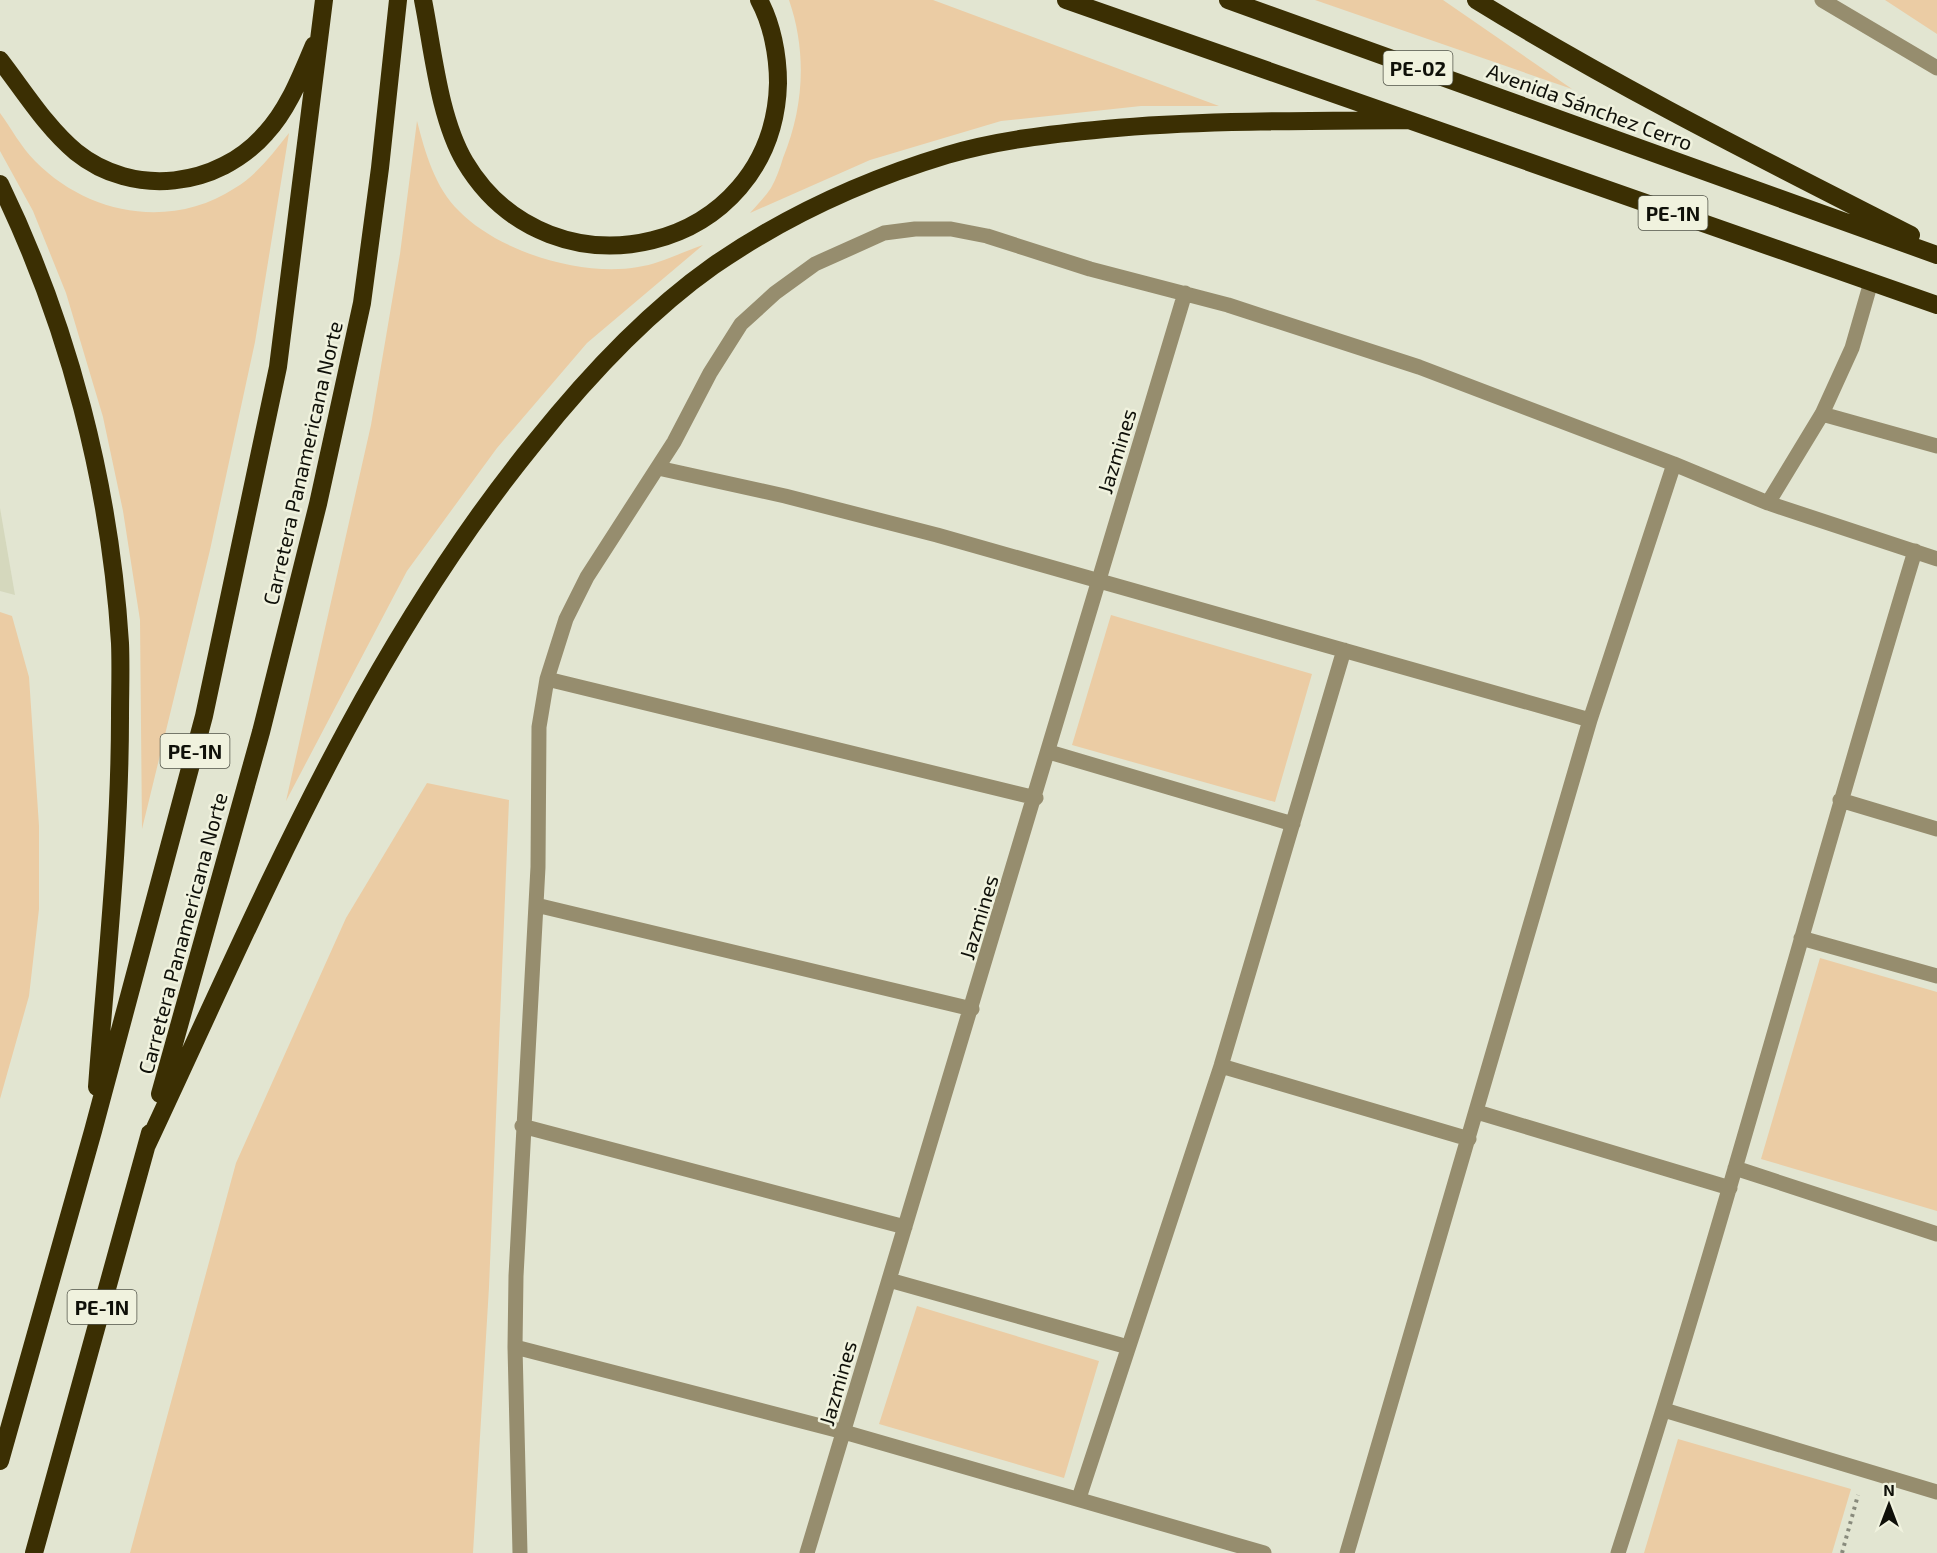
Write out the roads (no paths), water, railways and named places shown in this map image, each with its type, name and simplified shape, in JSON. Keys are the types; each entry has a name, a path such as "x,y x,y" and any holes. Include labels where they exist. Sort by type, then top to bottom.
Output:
{"highway":[{"name":"Carretera Panamericana Norte","path":"0,1461 93,1131 204,716 278,368 324,0"},
{"name":"Carretera Panamericana Norte","path":"34,1553 261,732 323,482 362,303 380,168 398,0"},
{"path":"423,0 446,113 464,160 476,178 492,197 529,225 568,241 609,246 648,243 670,237 696,225 735,193 750,174 764,149 777,102 776,52 759,0"},
{"name":"PE-02","path":"1066,0 1409,120"},
{"name":"Avenida Sánchez Cerro","path":"1228,0 1937,255"},
{"path":"1476,0 1584,66 1937,248"},
{"path":"0,60 59,136 95,165 134,179 178,181 224,166 250,149 267,133 294,90 322,27"},
{"path":"147,1144 344,730 426,590 500,484 548,426 595,371 672,298 740,249 800,214 844,192 947,155 998,142 1048,135 1172,124 1409,120"},
{"name":"PE-1N","path":"1409,120 1937,305"},
{"path":"0,184 41,279 91,442 113,574 120,644 118,812 93,1131"}],"street":[{"path":"1822,0 1937,68"},
{"path":"520,1553 515,1347 522,1126 536,905 539,727 547,679 566,619 587,577 658,468 710,373 741,324 775,293 815,264 884,233 915,229 951,229 987,236 1090,268 1185,293 1419,368 1674,464 1768,503 1937,559"},
{"path":"1768,503 1821,414 1852,348 1871,282"},
{"name":"Jazmines","path":"807,1553 1036,798 1185,293"},
{"path":"1821,414 1937,446"},
{"path":"1347,1553 1590,720 1674,464"},
{"path":"658,468 784,496 937,535 1590,720"},
{"path":"1618,1553 1664,1410 1730,1188 1840,800 1914,551"},
{"path":"1079,1498 1221,1066 1344,650"},
{"path":"547,679 1036,798"},
{"path":"1049,752 1293,824"},
{"path":"1840,800 1937,829"},
{"path":"536,905 972,1009"},
{"path":"1801,938 1937,976"},
{"path":"1221,1066 1469,1139"},
{"path":"1477,1112 1730,1188"},
{"path":"522,1126 905,1227"},
{"path":"1735,1168 1937,1234"},
{"path":"889,1280 1128,1347"},
{"path":"515,1347 844,1432 1263,1553"},
{"path":"1664,1410 1937,1492"}]}
